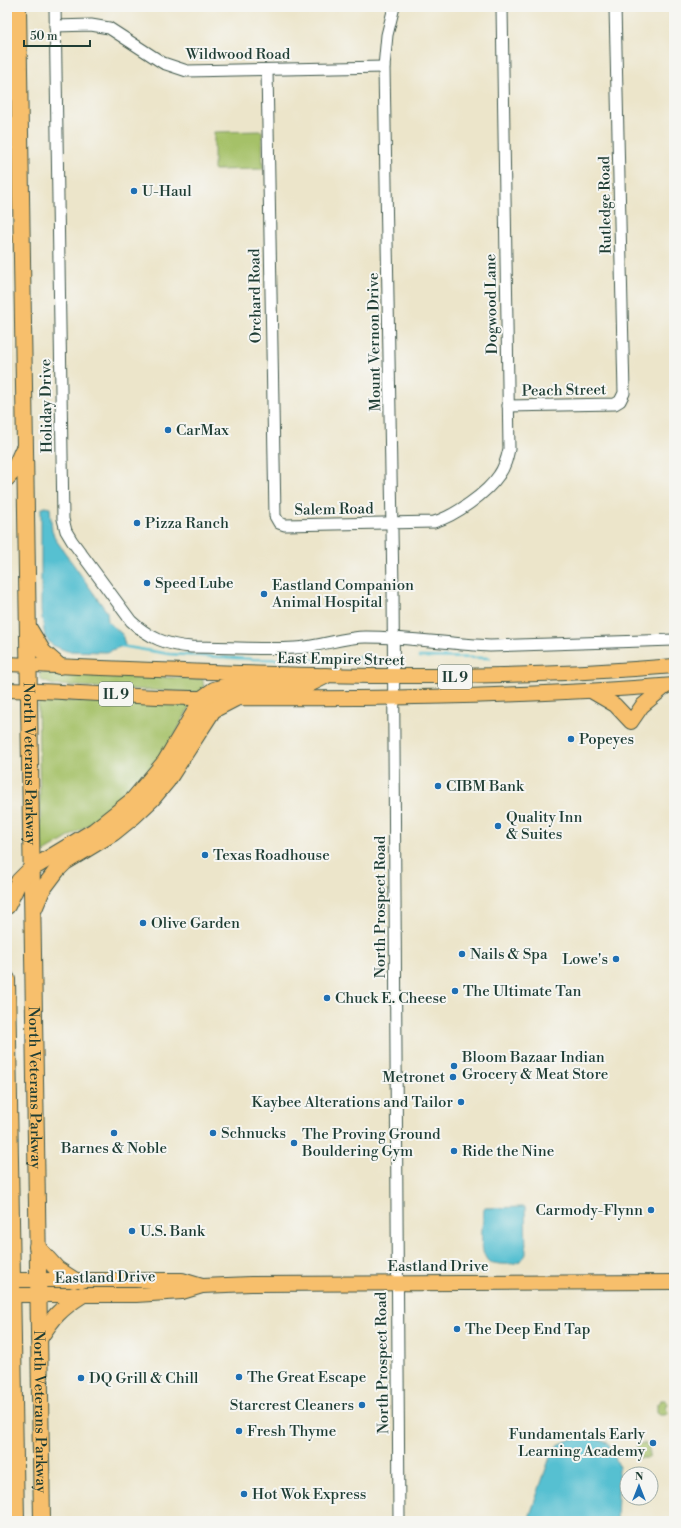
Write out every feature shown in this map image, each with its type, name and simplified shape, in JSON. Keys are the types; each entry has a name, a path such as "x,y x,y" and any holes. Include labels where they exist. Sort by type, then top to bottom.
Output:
{"highway":[{"name":"North Veterans Parkway","path":"18,7 31,869 36,1061 37,1247 42,1521"},
{"path":"7,478 14,470 25,446"},
{"path":"27,626 43,652 59,666"},
{"path":"7,906 18,881 31,869 94,831 133,800 165,762 203,698 214,690 224,686 303,687 325,676"},
{"path":"32,914 42,890 57,870 65,862 113,833 152,799 167,781 213,710 236,698"},
{"name":"North Veterans Parkway","path":"7,979 10,1330 16,1521"},
{"path":"37,1247 57,1269 74,1280"},
{"path":"39,1339 52,1319 62,1308 82,1295"}],"main road":[{"name":"East Empire Street","path":"7,664 325,676 393,677 523,675 674,666"},
{"name":"IL 9","path":"7,690 203,698 394,698 591,691 670,685"},
{"path":"591,691 615,706 631,722 642,706 670,685"},
{"name":"Eastland Drive","path":"38,1287 74,1280 182,1280 202,1286"},
{"name":"Eastland Drive","path":"10,1287 38,1287 82,1295 136,1295 182,1292 202,1286 397,1283 674,1282"}],"street":[{"name":"Holiday Drive","path":"55,7 62,504 64,525 72,541 131,621 142,631 158,640 180,646 191,647 294,648 322,645 356,638 393,638 490,646 674,640"},
{"name":"Mount Vernon Drive","path":"393,677 392,522 384,68 387,35 394,7"},
{"name":"Dogwood Lane","path":"392,522 434,522 452,515 494,481 506,463 509,449 502,7"},
{"name":"Rutledge Road","path":"615,7 623,304 624,393 620,401"},
{"name":"Wildwood Road","path":"55,26 91,25 109,28 163,63 187,71 384,68"},
{"name":"Orchard Road","path":"267,70 273,488 275,516 278,521"},
{"name":"Peach Street","path":"508,406 607,404 620,401"},
{"name":"Salem Road","path":"278,521 285,525 392,522"},
{"name":"North Prospect Road","path":"393,677 399,1521"}],"green space":[{"path":"262,131 263,169 214,170 214,132"},
{"path":"42,672 203,679 204,690 201,693 53,685 41,680 39,674"},
{"path":"41,701 110,701 191,704 171,743 115,809 41,854 38,704"},
{"path":"661,1400 665,1400 668,1403 666,1408 668,1413 665,1415 660,1415 657,1413 657,1404"},
{"path":"645,1443 649,1447 649,1458 637,1458 637,1444"}],"water":[{"path":"45,507 50,508 52,531 56,540 107,612 108,622 122,634 125,645 107,652 67,651 52,645 45,637 41,611 41,509"},
{"path":"525,1207 526,1254 520,1261 515,1263 499,1264 489,1262 485,1257 482,1244 484,1208"},
{"path":"571,1439 596,1439 608,1443 619,1466 617,1521 528,1521 551,1454 558,1445"}],"waterway":[{"path":"121,646 169,654 252,659 319,660 367,657"},
{"path":"419,657 489,658"}],"place":[{"name":"U-Haul","path":"134,191"},
{"name":"CarMax","path":"168,430"},
{"name":"Pizza Ranch","path":"137,523"},
{"name":"Speed Lube","path":"147,583"},
{"name":"Eastland Companion Animal Hospital","path":"264,594"},
{"name":"Popeyes","path":"571,739"},
{"name":"CIBM Bank","path":"438,786"},
{"name":"Quality Inn & Suites","path":"498,826"},
{"name":"Texas Roadhouse","path":"205,855"},
{"name":"Olive Garden","path":"143,923"},
{"name":"Nails & Spa","path":"462,954"},
{"name":"Lowe's","path":"616,959"},
{"name":"The Ultimate Tan","path":"455,991"},
{"name":"Chuck E. Cheese","path":"327,998"},
{"name":"Bloom Bazaar Indian Grocery & Meat Store","path":"454,1066"},
{"name":"Metronet","path":"453,1077"},
{"name":"Kaybee Alterations and Tailor","path":"461,1102"},
{"name":"Barnes & Noble","path":"114,1133"},
{"name":"Schnucks","path":"213,1133"},
{"name":"The Proving Ground Bouldering Gym","path":"294,1143"},
{"name":"Ride the Nine","path":"454,1151"},
{"name":"Carmody-Flynn","path":"651,1210"},
{"name":"U.S. Bank","path":"132,1231"},
{"name":"The Deep End Tap","path":"457,1329"},
{"name":"The Great Escape","path":"239,1377"},
{"name":"DQ Grill & Chill","path":"81,1378"},
{"name":"Starcrest Cleaners","path":"362,1405"},
{"name":"Fresh Thyme","path":"239,1431"},
{"name":"Fundamentals Early Learning Academy","path":"653,1443"},
{"name":"Hot Wok Express","path":"244,1494"}]}
